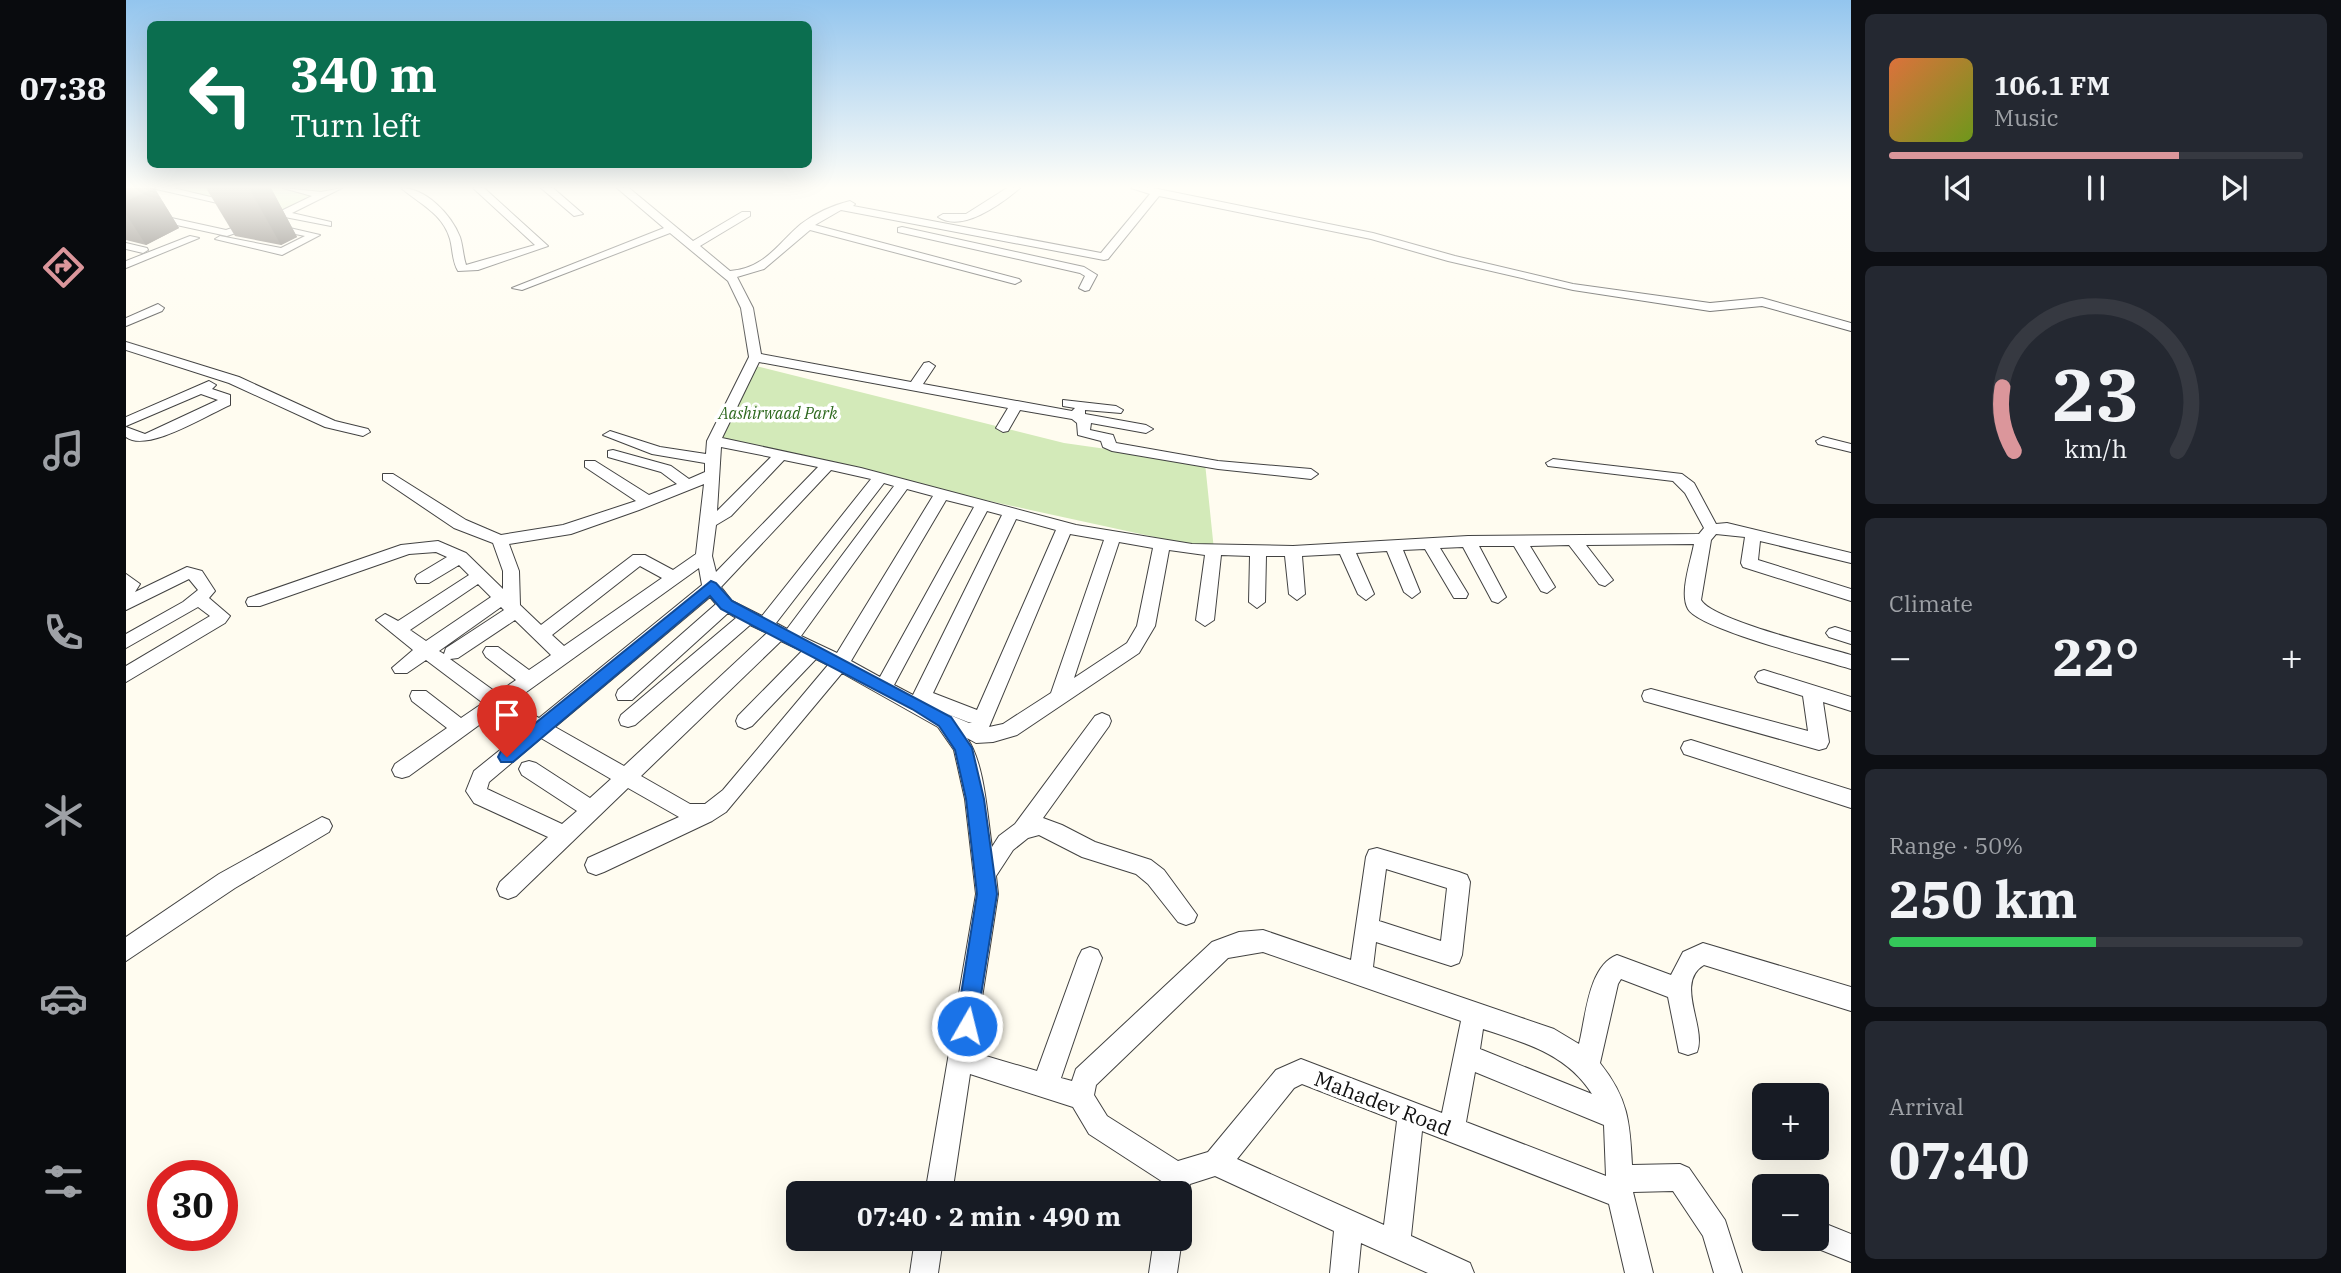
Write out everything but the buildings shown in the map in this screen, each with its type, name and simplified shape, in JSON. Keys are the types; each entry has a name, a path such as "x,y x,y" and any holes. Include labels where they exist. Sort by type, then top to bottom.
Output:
{"street":[{"path":"132,247 143,250"},
{"path":"126,265 167,247"},
{"path":"262,247 282,252 290,247"},
{"path":"457,247 463,269 539,247"},
{"path":"518,288 622,247"},
{"path":"695,247 727,275 747,308 755,357 714,458 704,556 711,587 726,605 884,686 995,736 1010,730"},
{"path":"727,275 760,267 782,247"},
{"path":"887,247 1015,281"},
{"path":"981,247 1084,270 1091,275 1084,288"},
{"path":"1054,247 1104,257 1112,247"},
{"path":"1412,247 1573,286 1710,307 1762,302 1851,327"},
{"path":"126,322 158,308"},
{"path":"126,346 225,377 330,424 363,432"},
{"path":"755,357 1016,405 1079,411 1116,410"},
{"path":"914,387 929,366"},
{"path":"126,422 225,377"},
{"path":"989,388 1146,429"},
{"path":"126,431 136,438 147,438 225,402 225,398 200,389"},
{"path":"1003,428 1016,405"},
{"path":"1079,411 1084,421 1083,432 1108,438 1108,444 1112,447 1218,465 1311,474"},
{"path":"610,435 657,451 714,458 781,455 881,477 1065,527 1214,550 1293,551 1468,541 1707,534 1727,527 1851,558"},
{"path":"1823,441 1851,448"},
{"path":"613,454 666,469 687,484"},
{"path":"709,523 726,513 781,455"},
{"path":"254,601 407,549 565,530 648,501 687,484 714,458"},
{"path":"1553,463 1677,477 1687,484 1707,534 1693,600 1696,608 1719,622 1851,662"},
{"path":"590,464 648,501"},
{"path":"564,835 481,797 476,791 481,777 711,587 828,465"},
{"path":"388,477 460,524 499,539 511,571 510,606 452,653"},
{"path":"628,720 770,628 881,477"},
{"path":"508,889 626,776 770,628 903,484"},
{"path":"596,865 708,814 730,796 840,663 941,495"},
{"path":"884,686 982,506"},
{"path":"920,700 1011,513"},
{"path":"975,726 1065,527"},
{"path":"1753,534 1749,562 1851,595"},
{"path":"1059,696 1113,536"},
{"path":"1572,539 1605,580"},
{"path":"1518,540 1547,587"},
{"path":"1468,541 1498,597"},
{"path":"966,759 1133,648 1146,626 1162,544"},
{"path":"1430,544 1460,594"},
{"path":"1393,545 1412,592"},
{"path":"438,546 460,557 564,657"},
{"path":"1346,549 1366,594"},
{"path":"1205,620 1214,550"},
{"path":"1257,602 1258,551"},
{"path":"1293,551 1297,594"},
{"path":"402,770 704,556"},
{"path":"424,579 460,557"},
{"path":"540,635 639,559 674,577"},
{"path":"126,604 187,573 196,575 207,591 199,599 131,633"},
{"path":"479,576 391,625 498,704 541,730 683,810 708,814"},
{"path":"126,580 132,584 126,593"},
{"path":"126,675 219,619 221,616 199,599"},
{"path":"625,695 726,605"},
{"path":"401,668 426,650 510,606"},
{"path":"745,721 815,649"},
{"path":"492,652 531,681"},
{"path":"1764,677 1851,704"},
{"path":"1651,696 1819,742 1812,692"},
{"path":"419,696 462,729"},
{"path":"920,700 945,722 963,748 975,799 987,894 940,1181"},
{"path":"985,874 1006,843 1022,830 1102,721"},
{"path":"945,722 975,726"},
{"path":"1691,748 1851,799"},
{"path":"528,769 592,809"},
{"path":"1022,830 1039,826 1055,831 1089,850 1143,867 1156,877 1186,915"},
{"path":"126,950 227,881 322,827"},
{"path":"1360,974 1377,857 1459,883 1451,955 1367,928"},
{"path":"1081,1097 1085,1078 1220,950 1239,943 1264,940 1554,1041 1587,1064 1603,1087 1617,1117 1620,1187 1639,1273"},
{"path":"1673,987 1695,956 1712,954 1851,999"},
{"path":"1043,1086 1055,1063 1090,958"},
{"path":"1587,1064 1607,979 1617,966 1673,987"},
{"path":"1673,987 1688,1043"},
{"path":"1452,1130 1474,1013"},
{"path":"1466,1056 1617,1117"},
{"path":"979,1066 1081,1097 1098,1125 1162,1168 1174,1181"},
{"name":"Mahadev Road","path":"1216,1163 1268,1097 1294,1072 1301,1072 1411,1116 1620,1187 1680,1177 1715,1230 1728,1273"},
{"path":"1396,1244 1411,1116"},
{"path":"1183,1181 1216,1163 1460,1273"},
{"path":"1344,1273 1349,1224"},
{"path":"924,1273 927,1251"},
{"path":"1163,1273 1166,1251"}],"green space":[{"name":"Aashirwaad Park","path":"752,365 1064,443 1205,463 1214,550 714,441"}],"route":[{"path":"507,757 711,587 726,605 918,705 945,722 963,748 975,799 987,894 967,1026"}]}
